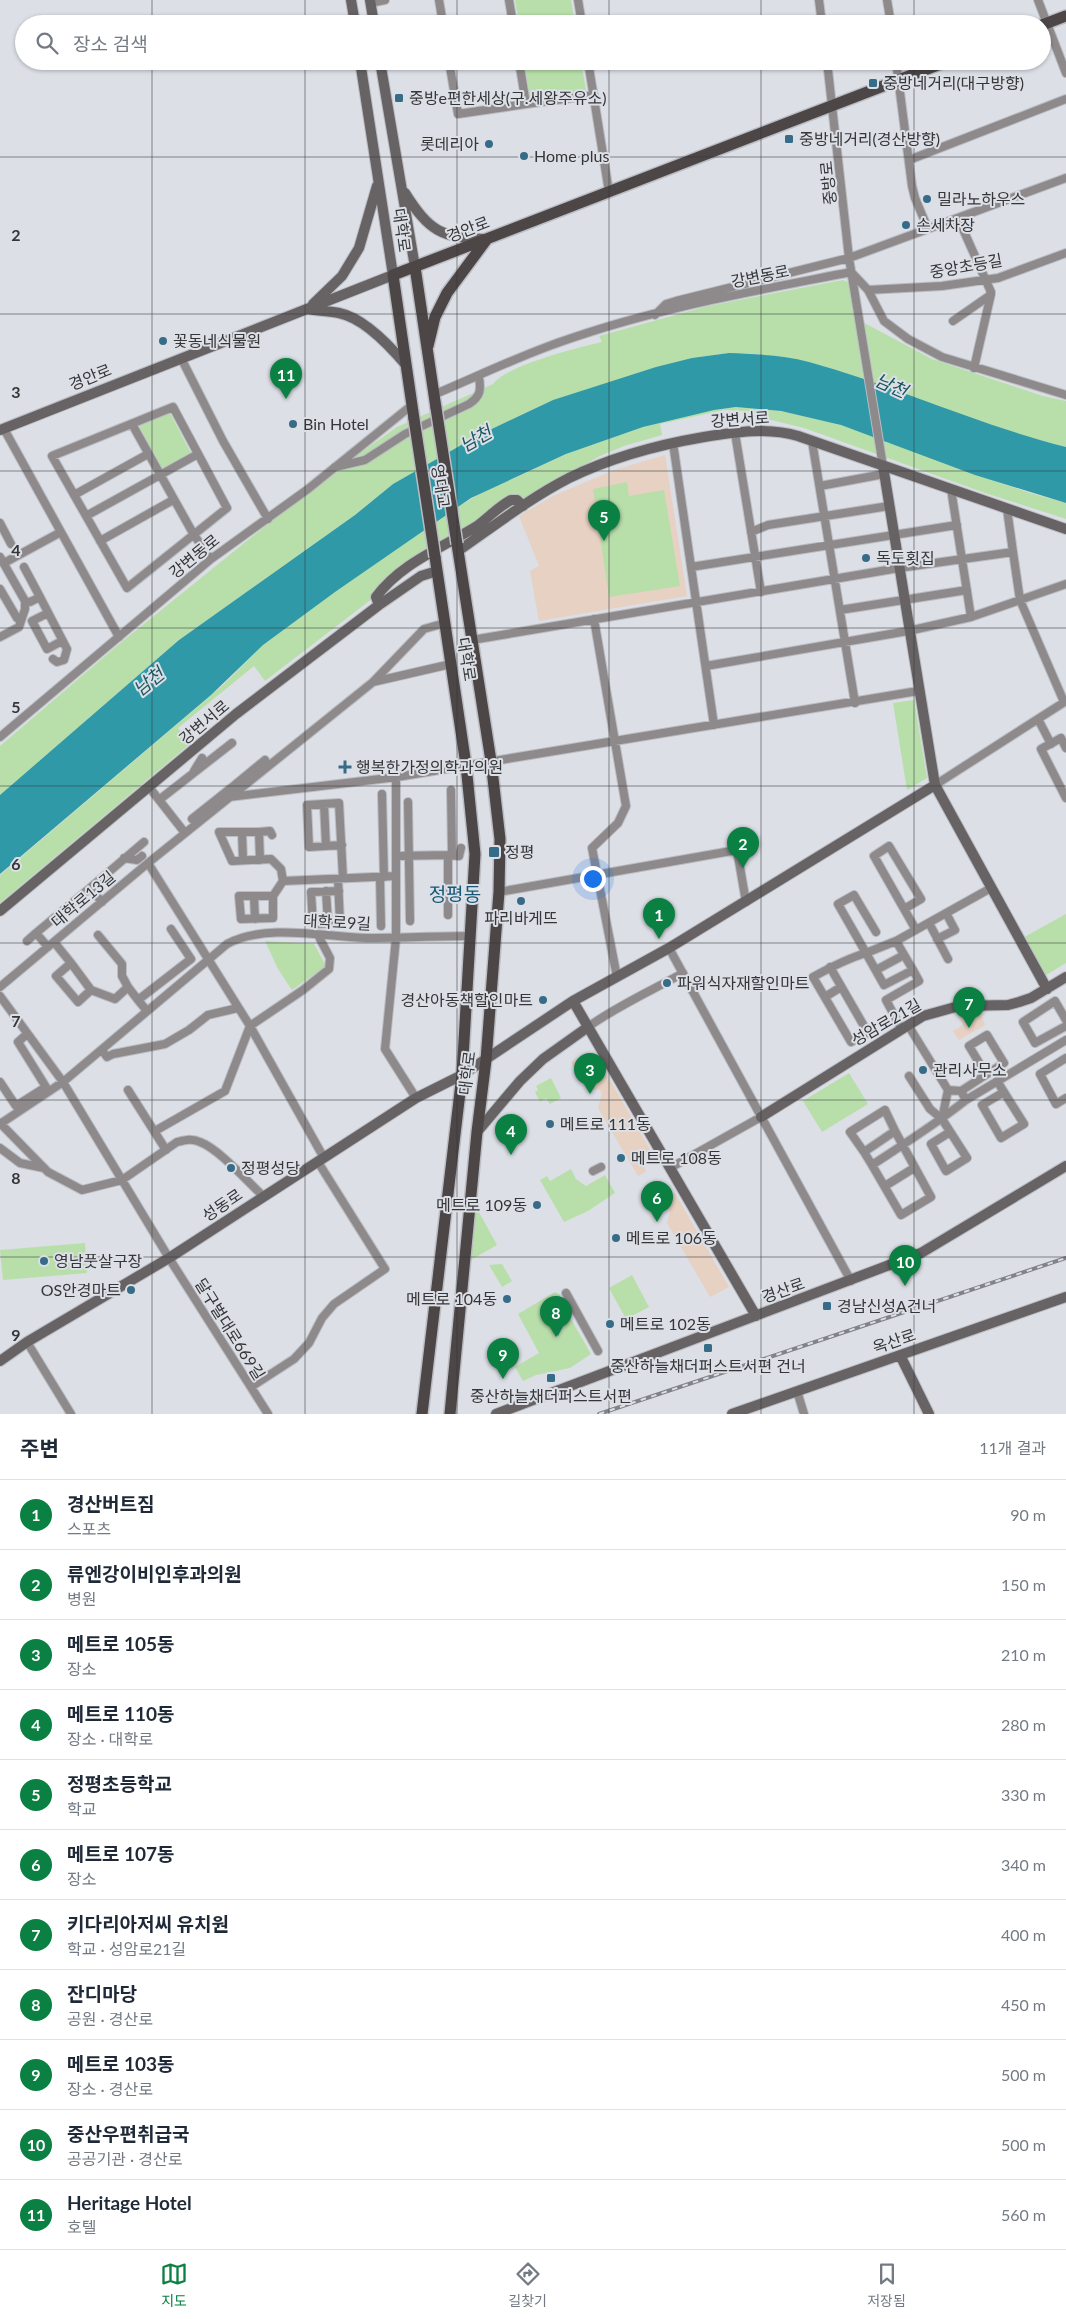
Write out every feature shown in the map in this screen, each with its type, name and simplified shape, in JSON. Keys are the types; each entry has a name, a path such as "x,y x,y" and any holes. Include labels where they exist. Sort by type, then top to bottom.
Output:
{"main road":[{"path":"1051,22 1066,16"},
{"name":"경안로","path":"393,275 925,70"},
{"path":"427,352 435,317 447,293 487,239"},
{"name":"영대교","path":"415,267 433,395 472,640"},
{"name":"대학로","path":"393,275 412,404"},
{"name":"영대교","path":"412,404 435,557"},
{"name":"대학로","path":"423,1410 462,1075 475,854 466,765 435,557"},
{"name":"대학로","path":"450,1414 477,1132 486,1060 499,892 500,839 491,761 472,640"}],"street":[{"path":"351,0 353,15"},
{"path":"372,15 370,1 386,0"},
{"path":"439,0 442,15"},
{"path":"509,0 512,15"},
{"path":"578,0 580,15"},
{"path":"819,0 821,15"},
{"path":"887,0 890,15"},
{"path":"1038,0 1042,15"},
{"path":"1051,38 1066,73"},
{"name":"대학로","path":"361,70 393,275"},
{"path":"382,70 415,267"},
{"path":"451,70 458,114 594,95"},
{"path":"520,70 526,104"},
{"path":"590,70 609,192"},
{"name":"중방로","path":"828,70 834,106 849,258 883,470"},
{"path":"897,70 913,192 928,229"},
{"path":"909,160 1066,99"},
{"path":"655,315 666,304 676,301 849,258 1066,178"},
{"path":"307,309 342,276 359,248 379,180"},
{"path":"402,188 418,213 435,230 456,238 487,239"},
{"path":"958,218 988,280 991,294 974,368"},
{"name":"중앙초등길","path":"868,290 933,287 988,280 1066,253"},
{"path":"851,272 868,290 884,321 900,333 942,357 1066,395"},
{"name":"강변동로","path":"433,395 562,341 655,315 737,295 851,272"},
{"name":"경안로","path":"2,429 393,275"},
{"path":"953,321 991,294"},
{"path":"307,309 341,313 368,328 390,346 406,365"},
{"path":"181,358 223,441 268,519"},
{"path":"334,467 365,460 406,434 477,399 480,393 479,376"},
{"name":"강변동로","path":"0,737 211,560 268,519 412,404"},
{"path":"173,407 198,454 227,508 127,588 52,456 173,407"},
{"path":"132,424 173,500 211,560"},
{"path":"2,429 119,637"},
{"path":"735,432 761,592"},
{"name":"강변서로","path":"457,548 569,478 623,456 672,442 735,432 783,432 812,441 883,470 951,489 1066,531"},
{"path":"812,441 855,702"},
{"path":"672,442 714,725"},
{"path":"74,495 148,454"},
{"path":"86,516 198,454"},
{"path":"820,486 883,470 908,631 935,785 1047,989"},
{"path":"951,489 971,616"},
{"path":"100,541 173,500"},
{"path":"379,605 376,597 382,589 415,561 477,525 511,500 517,500 523,506"},
{"path":"751,532 768,526 889,506"},
{"path":"935,785 1065,701 1020,600 1007,509"},
{"path":"0,523 12,544"},
{"path":"691,567 957,525"},
{"path":"0,638 18,627 25,609 25,601 2,560 61,532"},
{"path":"472,640 899,568 1013,552"},
{"path":"24,567 67,649 64,660 57,662 53,659"},
{"name":"강변서로","path":"0,911 236,714 379,605 421,576 437,571"},
{"path":"706,666 908,631 971,616 1066,584"},
{"path":"0,589 17,618 21,620"},
{"path":"840,610 966,590"},
{"path":"25,601 30,602 40,597"},
{"path":"48,613 32,622 47,649 62,641"},
{"path":"594,619 626,806 618,823 592,848 616,977"},
{"path":"192,819 230,794 373,682 424,629 445,623"},
{"path":"373,682 451,664"},
{"path":"230,794 396,777 918,691"},
{"path":"1038,719 1051,744"},
{"path":"1066,748 1061,738 1041,749 1066,798"},
{"path":"160,800 232,743"},
{"path":"192,775 202,758"},
{"path":"230,794 265,760"},
{"path":"396,777 396,938 385,1049 416,1098"},
{"name":"성동로","path":"0,1361 28,1342 169,1258 416,1098 462,1075 486,1060 573,1001 669,948 935,785"},
{"path":"149,786 185,834"},
{"path":"448,855 452,854 451,790"},
{"name":"대학로13길","path":"0,987 185,834 230,794"},
{"path":"381,926 382,794"},
{"path":"408,802 410,921"},
{"path":"339,891 311,892 312,924 340,923 339,891 342,846 339,803 308,805 309,847 342,846"},
{"path":"324,804 326,846"},
{"path":"272,835 270,831 219,832 232,861 271,859 281,869 283,881 273,896 273,918 241,919 239,896 273,896"},
{"path":"242,832 243,860"},
{"path":"259,832 260,860"},
{"path":"27,941 144,842"},
{"path":"904,909 921,899 889,846 874,856 904,909 916,930"},
{"path":"396,856 459,856 461,848"},
{"path":"499,892 737,850 746,902"},
{"path":"448,855 448,915"},
{"path":"124,858 137,860 142,856"},
{"path":"148,863 210,959 250,1026 321,1160 385,1269 334,1304 322,1318 309,1343 294,1358 251,1387"},
{"path":"283,881 396,876"},
{"path":"319,879 328,923"},
{"path":"90,888 102,902"},
{"path":"830,967 868,1033 851,1042 814,977 830,967 843,960 896,941 991,888"},
{"path":"876,932 854,895 838,904 884,985 913,970"},
{"path":"254,896 255,919"},
{"path":"937,939 954,930 946,913"},
{"path":"929,923 948,959"},
{"path":"138,1000 191,959 171,929"},
{"path":"36,933 71,963 91,990 115,999 128,987"},
{"name":"대학로9길","path":"0,1124 63,1082 237,938 250,935 299,933 396,938 470,936"},
{"path":"98,935 122,964 122,976 128,987 147,1011"},
{"path":"155,1131 225,1091 250,1026 329,969 330,958 318,935"},
{"path":"896,941 919,981 886,1000 948,1090 942,1119"},
{"path":"669,948 851,1281"},
{"path":"876,970 904,955"},
{"path":"71,963 56,976 78,1002 91,990"},
{"path":"477,1132 497,1113 543,1058 609,1012 683,973"},
{"name":"성암로21길","path":"760,1117 905,1027 935,1012 968,1005 1008,1004 1031,998 1066,977"},
{"path":"825,997 841,987"},
{"name":"달구벌대로669길","path":"0,996 63,1082 169,1258 268,1414"},
{"path":"573,1001 756,1316"},
{"path":"1066,1020 1055,1001 1023,1022 1036,1043 1066,1026"},
{"path":"102,1050 107,1057 113,1054 165,1044 189,1030 208,1015 238,1008"},
{"path":"0,1082 16,1106 46,1087 18,1042 27,1034"},
{"path":"948,1090 961,1091 1004,1063 987,1035 969,1046 986,1074"},
{"path":"872,1165 942,1119 966,1100 1066,1041"},
{"path":"1066,1058 1040,1074 1056,1104 1066,1098"},
{"path":"908,1076 930,1109 942,1119 967,1158 946,1171 931,1144 950,1132"},
{"path":"997,1081 1004,1092 1024,1124 1001,1138 982,1105 1004,1092"},
{"path":"128,1090 166,1150"},
{"path":"961,1091 966,1100"},
{"path":"885,1110 902,1146 931,1197 901,1215 885,1186 850,1132 885,1110"},
{"path":"670,1168 760,1117"},
{"path":"0,1124 44,1168 82,1190 122,1180 177,1142 187,1139 200,1142 214,1151 263,1196"},
{"path":"864,1152 896,1131"},
{"path":"0,1148 20,1163 44,1168"},
{"name":"경산로","path":"496,1414 921,1253 1066,1166"},
{"path":"593,1171 601,1167"},
{"path":"885,1186 914,1168"},
{"path":"566,1293 598,1351"},
{"name":"옥산로","path":"732,1414 1066,1296"},
{"path":"28,1342 71,1414"},
{"path":"900,1354 929,1414"},
{"path":"797,1391 804,1414"}],"shaded area":[{"path":"665,455 687,596 539,621 530,571 539,566 519,516 553,496 614,470"},
{"path":"980,1012 985,1025 959,1040 953,1031 963,1025 956,1013"},
{"path":"588,1053 596,1056 651,1151 643,1161 646,1172 638,1176 598,1108 602,1093 600,1090 593,1090 584,1086 571,1062"},
{"path":"654,1188 663,1195 675,1193 729,1287 710,1297 667,1223 670,1211 668,1208 655,1207 646,1192"}],"green space":[{"path":"515,0 571,0 574,15 518,15"},
{"path":"525,70 583,70 586,90 530,98"},
{"path":"843,280 850,283 855,318 932,359 1043,396 1066,401 1066,447 1020,435 808,362 755,354 729,353 693,358 553,400 477,436 393,484 355,515 179,640 0,795 0,746 118,645 326,477 397,427 493,384 512,370 560,353 602,342 599,336 708,306"},
{"path":"738,407 809,416 891,442 978,475 1066,503 1066,519 985,493 804,428 763,418 763,412 724,410 660,424 662,435 624,446 600,456 504,510 469,535 407,572 265,681 254,666 178,728 191,743 0,903 0,875 223,685 263,645 330,595 452,511 479,494 571,452 652,424 711,410"},
{"path":"170,413 193,457 163,470 139,426"},
{"path":"627,482 629,496 664,490 680,586 609,597 593,489"},
{"path":"914,700 927,778 907,790 893,703"},
{"path":"1066,914 1066,963 1038,980 1017,941"},
{"path":"265,941 314,944 326,966 292,990 278,969"},
{"path":"849,1073 868,1104 822,1132 803,1101"},
{"path":"551,1078 561,1098 550,1104 546,1098 540,1102 535,1092 538,1090 536,1086"},
{"path":"571,1169 576,1179 586,1186 605,1175 615,1193 588,1211 564,1222 540,1180 547,1176 550,1181"},
{"path":"475,1205 497,1245 469,1261"},
{"name":"영남풋살구장","path":"85,1243 87,1273 3,1280 0,1250"},
{"path":"502,1264 512,1281 502,1287 489,1265"},
{"path":"632,1275 649,1307 626,1319 609,1288"},
{"path":"555,1292 560,1295 562,1311 569,1320 571,1319 591,1354 570,1368 536,1375 523,1381 515,1367 539,1353 518,1314"}],"water":[{"name":"남천","path":"729,353 779,356 809,362 873,382 1001,428 1066,447 1066,503 975,475 841,425 781,411 736,407 714,410 643,427 566,454 471,498 335,592 263,645 211,695 0,874 0,795 179,640 355,515 393,484 477,436 553,400 656,367 692,358"},
{"path":"550,1307 552,1312 559,1317 563,1326 558,1336 541,1315 542,1312"}],"railway":[{"path":"599,1414 1066,1258"}],"place":[{"name":"중방네거리(대구방향)","path":"873,83"},
{"name":"중방e편한세상(구.세왕주유소)","path":"399,98"},
{"name":"중방네거리(경산방향)","path":"789,139"},
{"name":"롯데리아","path":"489,144"},
{"name":"Home plus","path":"524,156"},
{"name":"밀라노하우스","path":"927,199"},
{"name":"손세차장","path":"906,225"},
{"name":"꽃동네식물원","path":"163,341"},
{"name":"Heritage Hotel","path":"286,399"},
{"name":"Bin Hotel","path":"293,424"},
{"name":"정평초등학교","path":"604,541"},
{"name":"독도횟집","path":"866,558"},
{"name":"행복한가정의학과의원","path":"345,767"},
{"name":"정평","path":"494,852"},
{"name":"류엔강이비인후과의원","path":"743,868"},
{"name":"파리바게뜨","path":"521,901"},
{"name":"경산버트짐","path":"659,939"},
{"name":"파워식자재할인마트","path":"667,983"},
{"name":"경산아동책할인마트","path":"543,1000"},
{"name":"키다리아저씨 유치원","path":"969,1028"},
{"name":"관리사무소","path":"923,1070"},
{"name":"메트로 105동","path":"590,1094"},
{"name":"메트로 111동","path":"550,1124"},
{"name":"메트로 110동","path":"511,1155"},
{"name":"메트로 108동","path":"621,1158"},
{"name":"정평성당","path":"231,1168"},
{"name":"메트로 109동","path":"537,1205"},
{"name":"메트로 107동","path":"657,1222"},
{"name":"메트로 106동","path":"616,1238"},
{"name":"영남풋살구장","path":"44,1261"},
{"name":"중산우편취급국","path":"905,1286"},
{"name":"OS안경마트","path":"131,1290"},
{"name":"메트로 104동","path":"507,1299"},
{"name":"경남신성A건너","path":"827,1306"},
{"name":"메트로 102동","path":"610,1324"},
{"name":"잔디마당","path":"556,1337"},
{"name":"중산하늘채더퍼스트서편 건너","path":"708,1348"},
{"name":"중산하늘채더퍼스트서편","path":"551,1378"},
{"name":"메트로 103동","path":"503,1379"}],"district":[{"name":"정평동","path":"455,894"}]}
